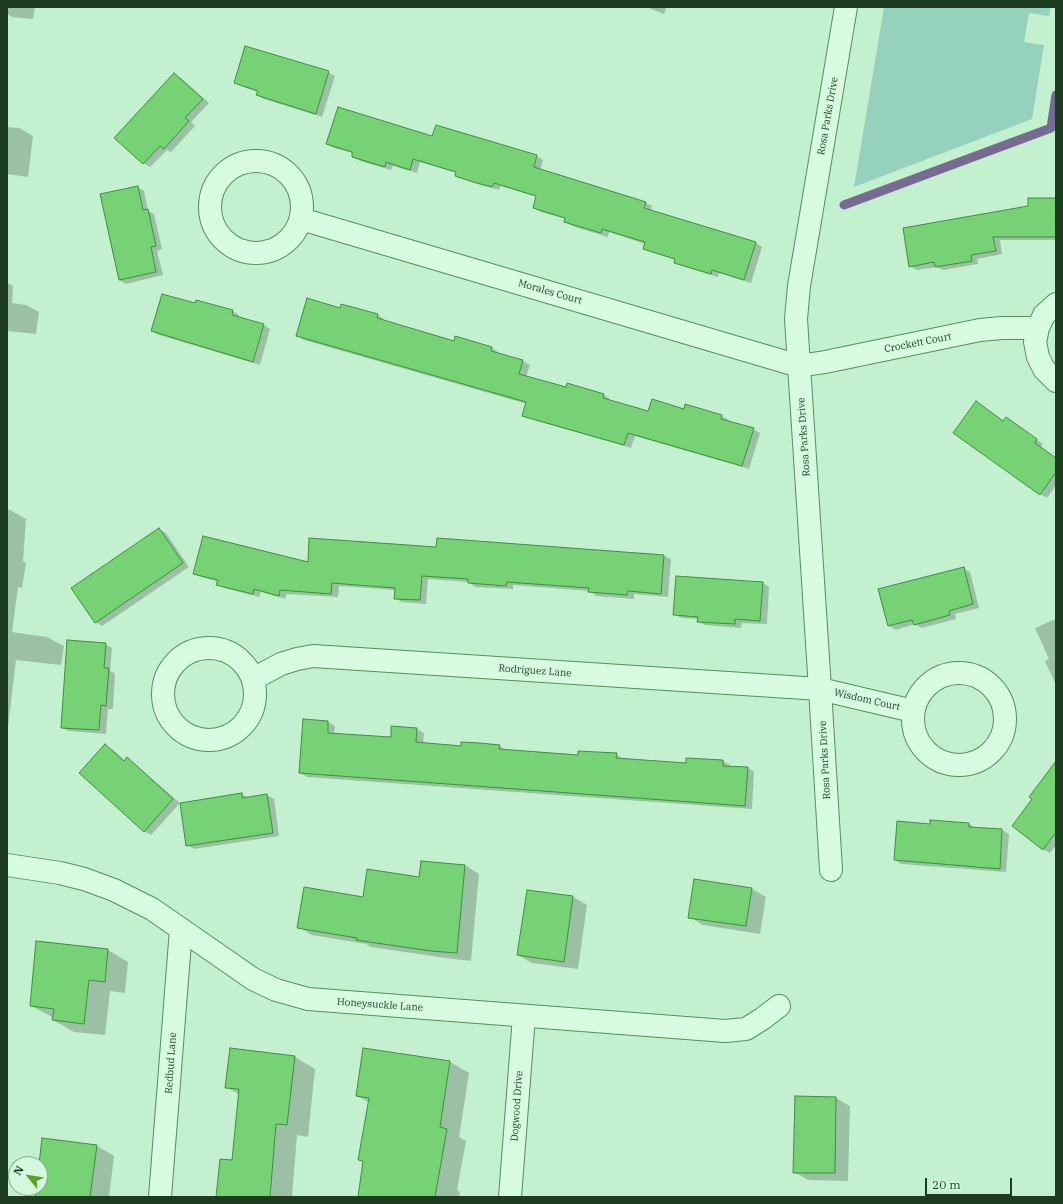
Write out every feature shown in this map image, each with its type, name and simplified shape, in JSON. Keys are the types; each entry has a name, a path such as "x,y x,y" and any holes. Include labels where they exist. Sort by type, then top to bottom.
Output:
{"street":[{"name":"Rosa Parks Drive","path":"831,870 796,319 798,292 846,7"},
{"path":"256,161 271,163 284,170 294,180 300,193 302,207 301,219 294,234 284,245 271,252 256,254 242,252 229,245 219,235 212,222 210,207 212,193 219,180 229,170 242,163 256,161"},
{"name":"Morales Court","path":"301,219 800,366"},
{"path":"1056,304 1044,315 1038,328 1035,342 1038,357 1044,369 1056,381"},
{"name":"Crockett Court","path":"800,366 980,330 1002,328 1038,328"},
{"path":"209,647 224,649 230,652 247,666 253,679 255,693 253,708 246,721 236,731 223,737 209,740 195,738 188,735 172,721 165,708 163,694 165,680 172,666 182,656 195,649 209,647"},
{"name":"Rodriguez Lane","path":"253,679 281,664 313,656 820,689"},
{"name":"Wisdom Court","path":"959,672 973,674 986,681 996,691 1003,704 1005,718 1003,733 996,746 986,756 973,763 959,765 944,763 931,756 921,746 915,733 912,719 913,712 921,691 932,681 945,674 959,672"},
{"name":"Wisdom Court","path":"820,689 913,712"},
{"name":"Honeysuckle Lane","path":"7,865 60,873 99,884 114,890 152,909 253,978 276,990 308,999 725,1031 746,1029 762,1020 779,1006"},
{"name":"Redbud Lane","path":"160,1197 181,929"},
{"name":"Dogwood Drive","path":"510,1197 524,1016"}],"shaded area":[{"path":"884,7 1051,7 1049,16 1029,13 1024,42 1044,45 1032,119 854,187"}],"building":[{"path":"245,46 329,71 316,114 256,95 258,91 234,83"},
{"path":"174,73 203,99 185,118 189,121 164,149 160,146 143,164 114,138"},
{"path":"338,107 432,136 436,125 537,155 534,167 646,202 644,208 756,242 744,280 712,270 711,274 674,263 675,259 643,249 645,242 602,229 601,233 564,222 565,218 533,208 536,196 494,183 492,187 473,182 455,176 456,172 413,159 410,170 386,162 385,167 352,157 352,152 326,144"},
{"path":"138,186 143,210 148,209 156,246 151,247 156,272 119,280 100,194"},
{"path":"1028,198 1056,198 1056,237 993,237 996,251 971,255 972,261 935,267 934,262 909,267 903,228 1028,206"},
{"path":"162,294 195,303 196,300 233,310 232,315 264,324 253,362 151,331"},
{"path":"307,298 340,308 341,304 378,314 377,318 454,341 455,336 492,347 491,351 523,360 519,374 566,387 567,383 604,394 603,398 648,411 652,399 684,409 685,404 722,415 721,419 754,428 742,466 628,433 624,445 522,416 526,402 296,336"},
{"path":"976,401 1003,421 1006,417 1037,439 1035,443 1056,458 1056,472 1040,495 953,433"},
{"path":"159,528 183,563 95,623 71,588"},
{"path":"203,536 308,562 309,538 436,547 437,538 664,555 661,594 628,591 627,595 588,592 589,588 507,582 506,586 468,583 468,579 422,576 420,600 394,599 395,588 332,583 331,594 280,590 279,596 254,589 253,594 216,585 218,580 193,574"},
{"path":"964,567 973,604 949,611 950,615 914,625 912,620 888,626 878,589"},
{"path":"676,576 763,582 760,621 735,619 735,624 697,622 698,617 673,615"},
{"path":"67,640 106,643 104,668 109,668 106,706 101,705 99,730 61,728"},
{"path":"303,719 328,721 328,733 391,737 391,726 417,728 416,742 461,746 461,742 480,743 500,745 499,749 578,755 578,751 617,753 616,758 686,763 686,758 723,760 723,766 748,767 745,806 299,773"},
{"path":"105,744 124,761 127,757 173,799 144,832 79,773"},
{"path":"1056,761 1056,832 1043,850 1012,826 1032,799 1029,797"},
{"path":"242,793 242,798 267,794 273,833 186,846 180,803"},
{"path":"930,820 969,823 969,827 1002,829 1000,869 894,860 897,821 930,824"},
{"path":"421,861 465,865 457,953 431,951 356,940 357,938 297,928 304,887 363,897 367,869 419,877"},
{"path":"694,879 752,888 746,926 688,918"},
{"path":"527,890 573,896 564,962 517,955"},
{"path":"36,941 108,949 105,982 89,980 84,1024 52,1020 54,1009 30,1006"},
{"path":"230,1048 295,1056 287,1125 276,1124 270,1197 216,1197 220,1159 232,1160 239,1089 225,1088"},
{"path":"363,1048 450,1061 440,1127 447,1129 435,1197 358,1197 363,1161 358,1160 369,1098 356,1096"},
{"path":"795,1096 836,1097 835,1173 793,1173"},
{"path":"42,1138 97,1145 90,1197 35,1197 48,1196 48,1156 40,1156"}],"waterway":[{"path":"844,205 1051,128 1056,95"}]}
